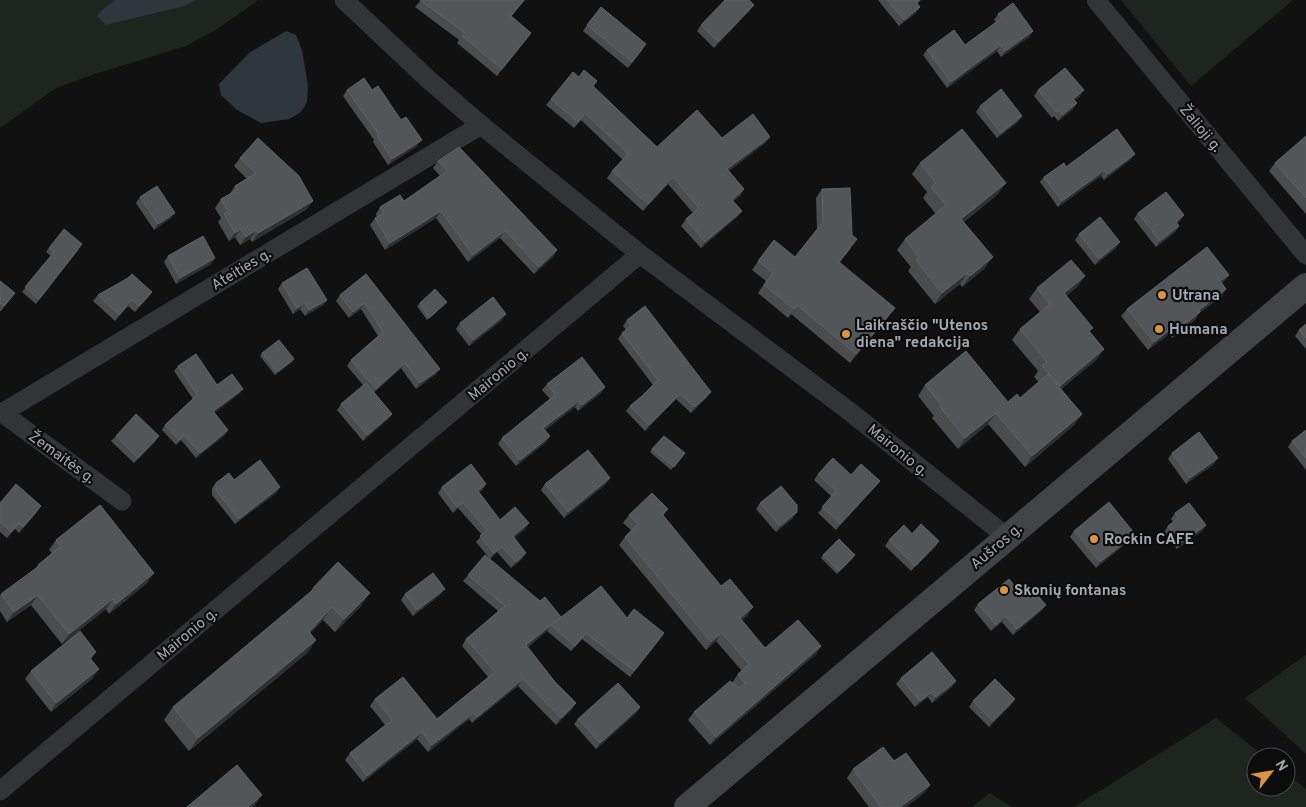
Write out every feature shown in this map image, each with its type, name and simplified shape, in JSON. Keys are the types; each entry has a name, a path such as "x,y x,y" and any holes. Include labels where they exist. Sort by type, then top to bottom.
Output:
{"street":[{"path":"344,0 429,80 640,254"},
{"name":"Žalioji g.","path":"1096,0 1306,255"},
{"name":"Ateities g.","path":"1,413 481,124"},
{"name":"Maironio g.","path":"0,791 640,254 848,411 1007,537"},
{"name":"Aušros g.","path":"687,807 1306,286"},
{"name":"Žemaitės g.","path":"1,413 122,501"}],"shaded area":[{"path":"0,0 115,0 106,25 185,6 196,0 258,0 219,28 186,46 56,88 0,128"},
{"path":"115,0 196,0 185,6 106,25 97,16"},
{"path":"1121,0 1293,0 1191,86"},
{"path":"286,31 296,35 302,50 308,86 307,102 301,112 289,119 261,123 237,110 221,95 219,84 249,53"},
{"path":"1306,655 1306,754 1245,698"},
{"path":"1216,718 1252,747 1246,747 1246,797 1296,797 1296,781 1306,789 1306,807 1074,807"},
{"path":"990,793 1012,807 972,807"}],"building":[{"path":"420,0 524,0 511,16 531,33 502,69 462,36 465,33"},
{"path":"725,0 749,0 754,5 718,42 701,25"},
{"path":"887,0 919,0 916,2 920,7 904,20"},
{"path":"1013,3 1033,31 1005,51 1001,45 951,82 927,50 954,30 965,45 1002,18 998,14"},
{"path":"601,7 646,44 632,62 587,25"},
{"path":"1065,68 1084,90 1073,99 1077,103 1062,115 1059,110 1056,112 1038,90"},
{"path":"584,70 597,81 593,86 657,147 697,110 722,138 753,114 770,137 727,169 744,189 732,200 742,211 705,242 686,219 699,208 673,177 648,204 612,171 628,154 585,113 578,122 551,99 573,72 579,77"},
{"path":"364,78 372,90 378,86 401,120 406,117 422,140 392,159 377,136 379,135 347,90"},
{"path":"1001,89 1022,116 1001,133 980,106"},
{"path":"962,129 1006,183 961,219 993,257 970,276 967,273 942,293 916,260 919,257 905,239 946,205 931,187 936,183 920,163"},
{"path":"1117,129 1135,154 1108,174 1105,170 1062,201 1044,177 1064,163 1066,167"},
{"path":"1306,136 1306,198 1275,163"},
{"path":"258,138 299,176 313,201 258,233 256,230 246,237 241,229 235,233 224,214 228,211 221,199 237,190 235,186 256,173 240,158"},
{"path":"459,147 557,250 539,267 505,231 473,255 441,211 390,243 375,218 384,213 380,207 400,195 404,201 447,171 438,161"},
{"path":"157,186 175,213 158,224 140,197"},
{"path":"850,188 852,235 857,239 839,262 895,308 856,354 797,305 794,309 764,285 773,273 758,261 774,240 795,257 823,222 822,189"},
{"path":"1166,192 1184,215 1176,222 1179,226 1160,241 1138,213"},
{"path":"1100,217 1120,242 1099,259 1079,234"},
{"path":"64,229 82,244 39,299 25,287 54,252 49,248"},
{"path":"203,236 215,258 180,278 168,256"},
{"path":"1207,247 1229,275 1220,281 1226,289 1199,310 1200,312 1178,330 1175,326 1154,342 1127,309"},
{"path":"1071,260 1085,276 1064,293 1093,328 1089,331 1104,349 1060,386 1042,366 1047,362 1020,329 1050,304 1037,288"},
{"path":"307,268 327,300 309,310 305,303 297,308 282,283"},
{"path":"132,274 152,292 139,306 132,300 119,315 98,295"},
{"path":"366,274 440,369 420,383 405,363 376,389 351,360 383,332 365,303 353,312 340,295"},
{"path":"0,281 15,293 4,306 0,303"},
{"path":"435,289 447,302 429,318 420,303"},
{"path":"493,297 506,314 473,340 460,323"},
{"path":"645,306 711,392 695,407 680,394 649,425 630,406 658,380 622,333 631,326 627,320"},
{"path":"1306,324 1306,338 1299,330"},
{"path":"279,340 294,359 277,372 262,353"},
{"path":"966,351 1008,402 1017,394 1020,398 1048,374 1082,414 1032,456 996,413 965,438 925,385"},
{"path":"196,354 217,385 232,374 243,389 213,411 228,430 200,453 184,435 179,440 165,425 197,395 178,366"},
{"path":"582,357 605,387 582,405 579,401 543,428 550,436 520,460 502,438 555,395 547,384"},
{"path":"366,383 392,414 367,435 341,404"},
{"path":"136,414 159,436 138,458 116,436"},
{"path":"1306,430 1306,458 1292,441"},
{"path":"1199,432 1218,458 1190,478 1172,453"},
{"path":"664,436 685,453 674,467 652,449"},
{"path":"588,450 610,478 568,512 545,484"},
{"path":"833,458 851,475 861,464 880,481 840,524 822,507 836,491 818,474"},
{"path":"260,460 280,487 239,519 216,490 216,483 229,473 234,480"},
{"path":"471,464 486,484 478,491 500,520 515,507 529,523 513,536 526,553 516,562 502,547 494,553 480,536 487,530 463,503 457,507 442,487"},
{"path":"16,484 41,506 23,527 19,523 11,532 0,522 0,503"},
{"path":"781,486 797,505 797,512 780,526 760,503"},
{"path":"652,493 668,509 662,514 721,586 730,579 753,607 740,618 765,648 798,620 821,646 716,737 694,712 730,681 739,688 745,683 738,674 749,664 722,633 711,642 625,537 638,524 629,515"},
{"name":"Rockin CAFE","path":"1109,502 1135,534 1100,562 1074,531"},
{"path":"1189,503 1206,525 1181,543 1168,526 1178,518 1175,513"},
{"path":"100,505 154,573 116,604 113,599 69,634 38,595 14,612 1,594 39,566 61,546 56,540"},
{"path":"921,524 939,541 915,566 889,540 904,525 912,534"},
{"path":"839,539 855,555 839,571 823,555"},
{"path":"485,555 540,601 545,597 561,617 526,645 555,682 576,703 561,718 523,679 477,717 474,713 432,745 422,732 367,776 350,753 392,720 375,699 403,677 437,719 495,672 466,639 505,606 468,575"},
{"path":"338,562 370,593 344,619 332,607 309,632 316,640 198,738 173,707 314,589"},
{"path":"433,573 445,589 417,610 405,594"},
{"path":"1009,579 1021,594 1030,587 1046,605 1017,629 1006,616 996,625 978,604"},
{"path":"601,586 627,618 634,609 664,633 634,671 586,633 575,646 551,625"},
{"path":"80,631 96,652 89,657 99,669 56,703 31,671"},
{"path":"932,652 956,681 936,697 932,692 920,701 901,678"},
{"path":"995,679 1015,699 993,721 973,701"},
{"path":"618,683 640,707 600,743 578,719"},
{"path":"883,747 894,761 906,753 930,785 900,807 881,807 853,769"},
{"path":"237,765 262,795 248,807 187,807"}],"place":[{"name":"Utrana","path":"1162,295"},
{"name":"Humana","path":"1159,329"},
{"name":"Laikraščio \"Utenos diena\" redakcija","path":"846,334"},
{"name":"Rockin CAFE","path":"1094,539"},
{"name":"Skonių fontanas","path":"1004,590"}]}
